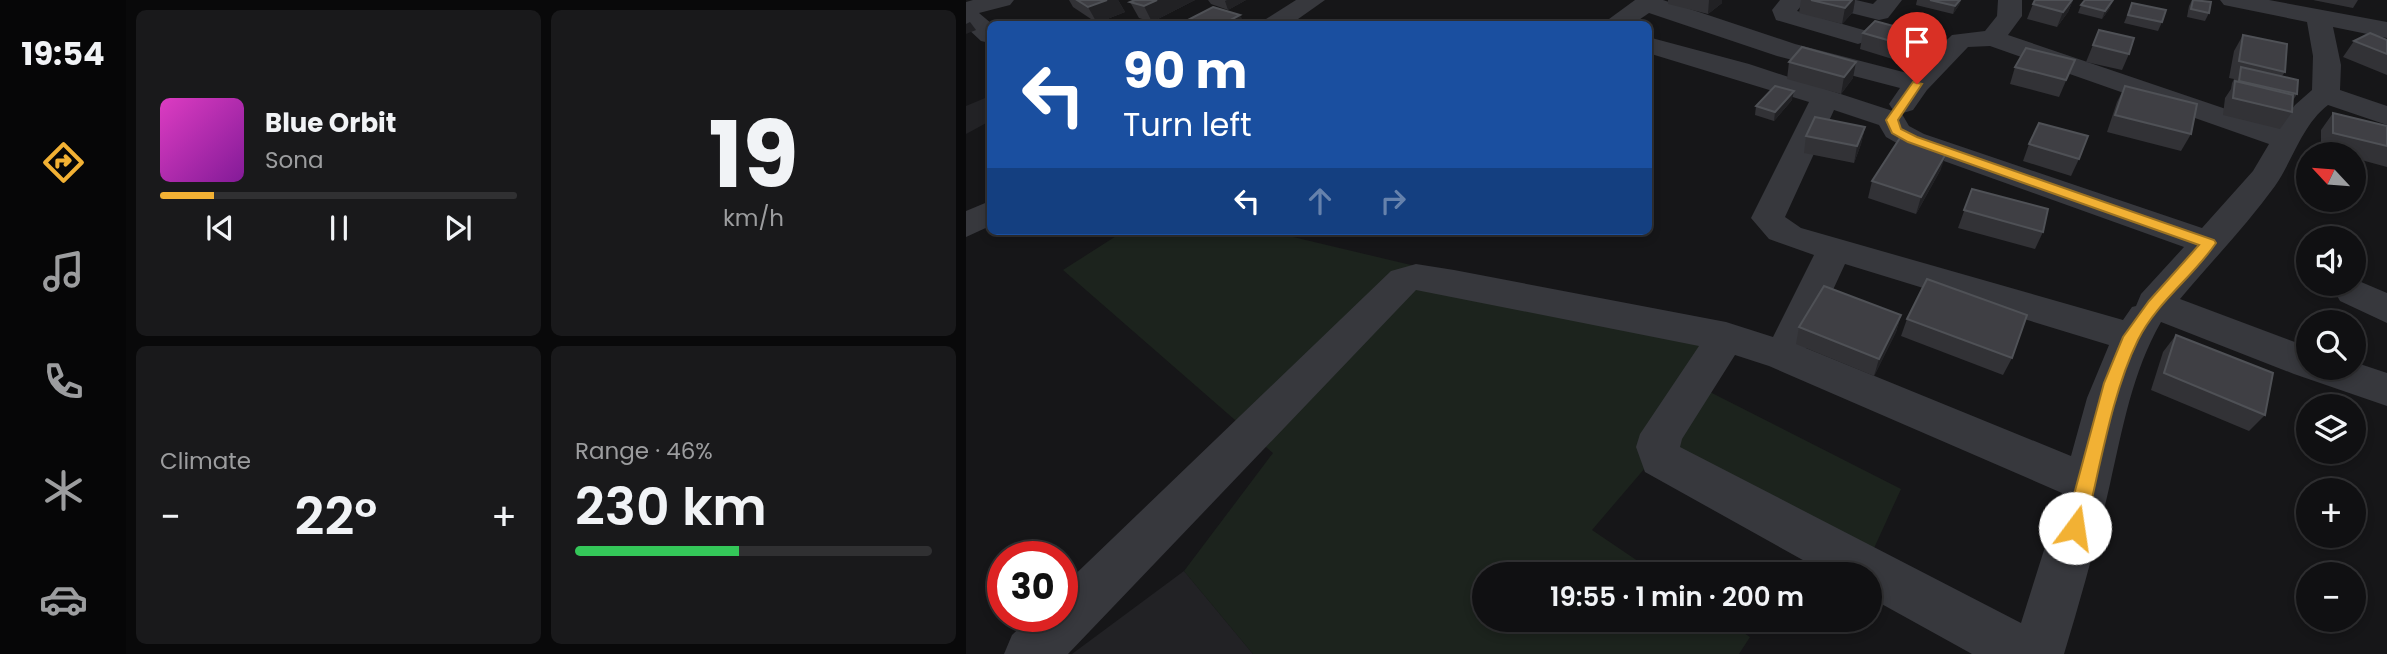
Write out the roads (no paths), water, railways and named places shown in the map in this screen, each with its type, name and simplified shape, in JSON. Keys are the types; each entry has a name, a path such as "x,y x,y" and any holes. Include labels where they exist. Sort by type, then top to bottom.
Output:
{"street":[{"path":"987,33 966,12 1002,0"},
{"path":"1280,21 1313,0"},
{"path":"1794,0 1784,10 1785,15 1858,36"},
{"path":"1827,0 1885,7"},
{"path":"1992,38 2009,17 2012,10 2010,0"},
{"path":"2232,0 2387,29"},
{"path":"2376,0 2387,29"},
{"path":"1622,21 1648,2 1833,62 1917,84"},
{"path":"1833,62 1885,7"},
{"path":"2037,654 2063,574 2113,383 2143,321 2265,176 2285,139 2312,102 2325,94 2328,84 2325,40 2318,17"},
{"path":"1892,120 1917,84 1961,40 1992,38 2285,139"},
{"path":"1652,46 1892,120"},
{"path":"2325,94 2387,116"},
{"path":"1825,98 1768,218 1774,229 1790,237 1835,249 2296,359"},
{"path":"1892,120 1896,131 1913,140 2208,243"},
{"path":"966,226 987,214"},
{"path":"1783,355 1835,249"},
{"path":"1031,654 1404,280 1416,277 1726,337 1783,355 2087,483"},
{"path":"2361,296 2387,309"},
{"path":"1726,337 1661,434 1658,447 1661,459 2025,654"},
{"path":"2358,380 2387,390"}]}
